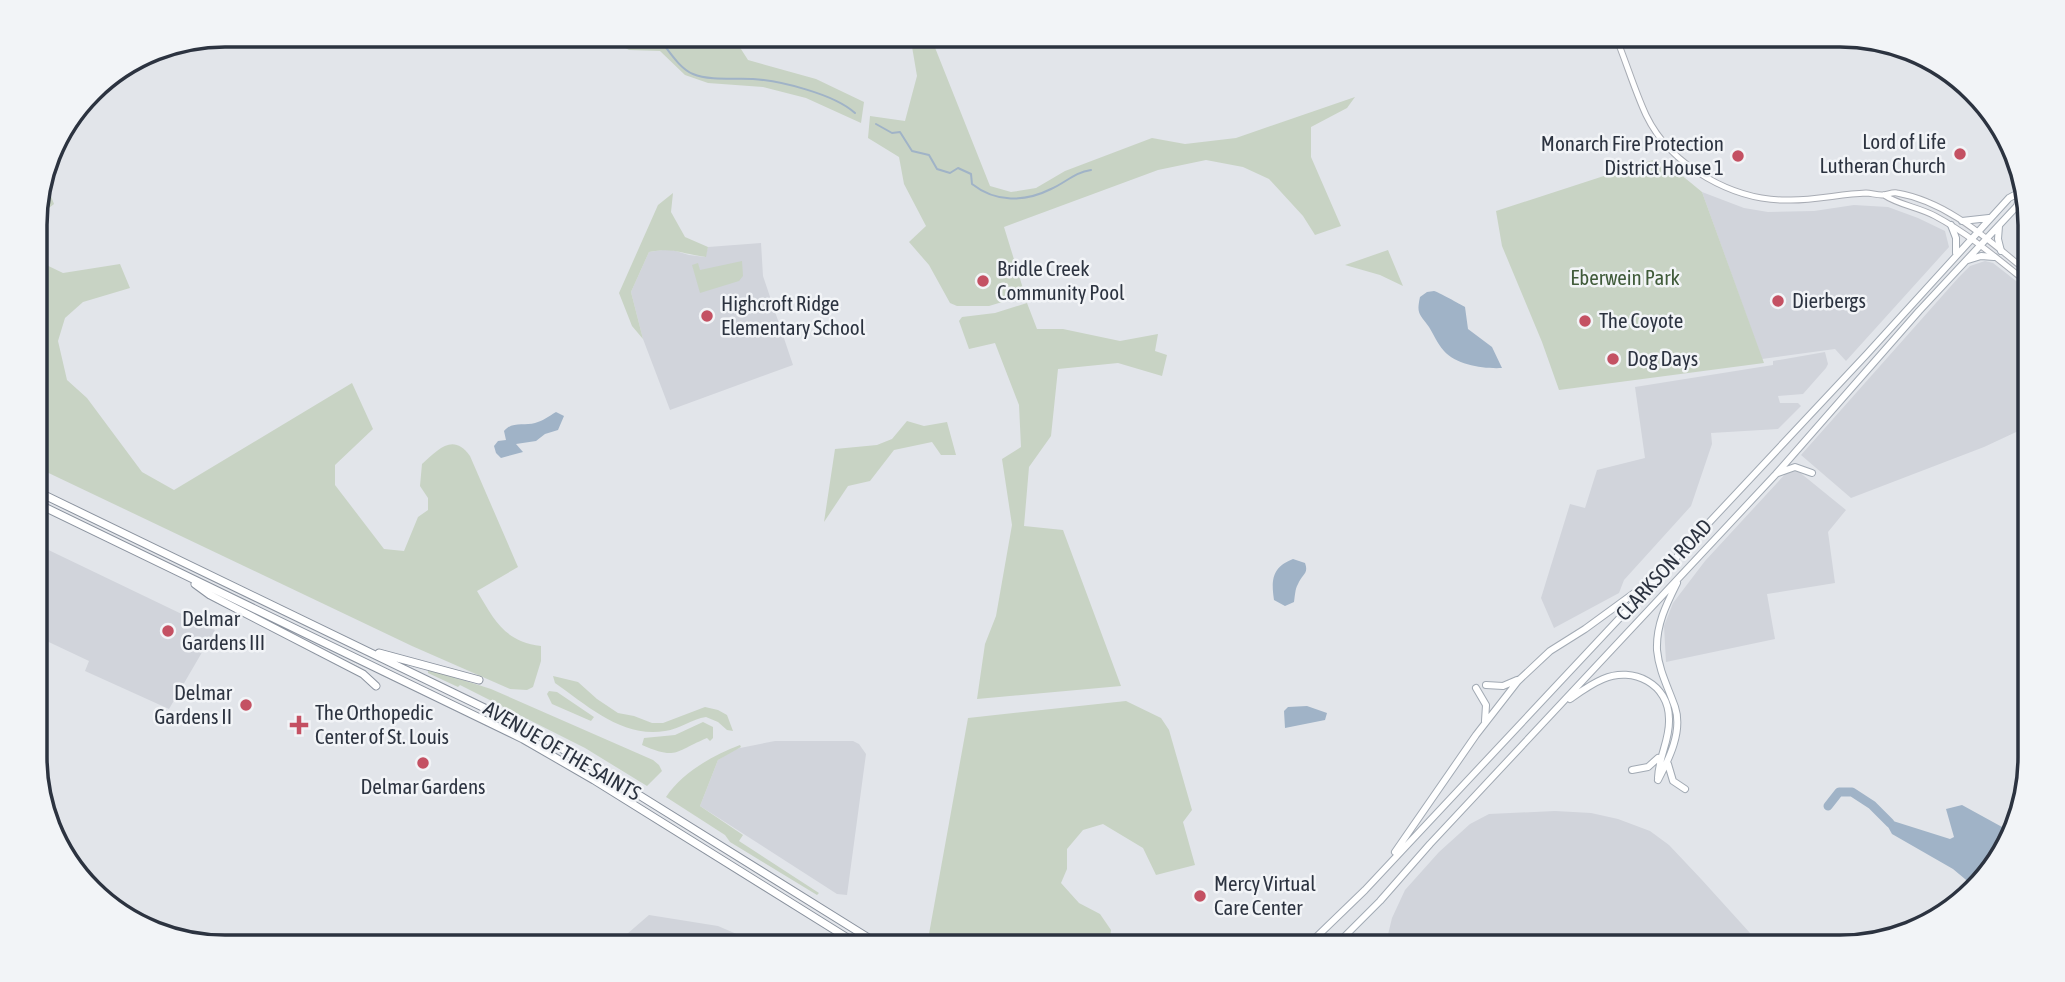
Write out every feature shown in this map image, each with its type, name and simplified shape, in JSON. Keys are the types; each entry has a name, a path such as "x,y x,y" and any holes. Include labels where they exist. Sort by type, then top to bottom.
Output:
{"highway":[{"name":"AVENUE OF THE SAINTS","path":"47,497 489,709 571,754 863,935"},
{"name":"AVENUE OF THE SAINTS","path":"47,509 546,752 842,935"},
{"path":"180,573 209,594 363,674 376,686"},
{"path":"365,649 479,680"}],"main road":[{"path":"1620,47 1647,116 1665,143 1700,174 1738,191 1769,199 1789,201 1869,193 1884,195 1894,192 1906,195 1936,206 1962,221 2018,264"},
{"path":"1884,195 1892,201 1918,208 1951,225 2018,276"},
{"name":"CLARKSON ROAD","path":"1319,934 1875,346 1970,239 2009,198 2015,195"},
{"name":"CLARKSON ROAD","path":"1347,934 1776,474 2016,207"},
{"path":"1962,221 1990,218"},
{"path":"1951,225 1956,238 1956,255"},
{"path":"1999,226 2001,251"},
{"path":"1966,261 1981,256 1994,257"},
{"path":"1776,474 1795,467 1812,473"},
{"path":"1379,873 1521,678 1550,651 1585,629 1665,569"},
{"path":"1559,706 1603,679 1629,674 1654,685 1662,694 1669,710 1668,735 1661,754 1658,780 1676,736 1676,710 1661,675 1657,637 1661,615 1679,578"},
{"path":"1486,685 1503,686 1521,678"},
{"path":"1476,688 1486,705 1485,725"},
{"path":"1632,770 1649,766 1661,754"},
{"path":"1668,758 1667,766 1673,781 1685,789"}],"shaded area":[{"path":"1702,192 1744,208 1768,212 1814,211 1854,205 1888,207 1945,231 1949,247 1846,361 1835,349 1762,359"},
{"name":"Highcroft Ridge Elementary School","path":"761,243 763,276 793,365 670,410 643,339 631,292 649,252 669,249 705,257 708,247"},
{"path":"1985,261 1993,263 2018,282 2018,431 1851,498 1801,455 1970,266"},
{"path":"1825,352 1828,364 1826,368 1803,394 1778,396 1780,403 1798,403 1801,406 1778,429 1711,433 1712,444 1691,506 1624,580 1619,593 1554,628 1541,598 1570,504 1585,508 1597,470 1645,458 1635,387 1773,365 1773,361"},
{"path":"1788,471 1798,471 1846,510 1828,532 1835,583 1767,594 1775,639 1666,662 1664,626 1673,603 1705,561"},
{"path":"47,549 215,630 169,709 85,671 89,661 47,641"},
{"path":"775,741 853,741 859,744 866,754 847,895 837,894 700,806 718,760 735,749"},
{"path":"1555,811 1591,813 1618,819 1650,831 1669,845 1751,934 1388,934 1392,918 1405,890 1439,852 1470,824 1489,814"},
{"path":"649,915 718,926 738,935 627,935"}],"green space":[{"path":"623,47 740,47 748,60 816,79 864,102 861,123 806,98 763,87 708,83 685,75 660,51 629,50"},
{"path":"912,47 935,47 990,186 1011,192 1036,188 1065,171 1152,138 1185,144 1236,138 1355,97 1347,108 1311,127 1311,157 1341,226 1315,235 1303,216 1269,179 1243,167 1206,160 1158,170 1004,227 1025,295 989,306 957,306 950,303 929,265 909,242 926,226 904,184 899,157 868,138 870,116 905,121 917,76"},
{"name":"Eberwein Park","path":"1653,160 1668,164 1702,192 1764,363 1559,390 1502,246 1496,211"},
{"path":"673,193 671,212 685,237 708,247 706,257 672,251 649,252 631,292 643,339 632,326 619,293 658,205"},
{"path":"50,195 54,204 49,208"},
{"path":"1388,250 1403,286 1380,275 1345,265"},
{"path":"742,261 743,276 739,281 700,293 692,265 698,263 700,270"},
{"path":"120,264 130,288 83,302 65,318 58,341 67,380 87,398 142,472 174,490 352,383 373,429 335,465 335,485 384,549 404,551 418,517 428,510 428,498 420,486 422,464 446,446 458,445 464,449 470,456 518,567 477,591 502,628 518,640 541,646 541,661 533,687 527,690 510,689 412,646 48,472 48,266 63,273"},
{"path":"1027,303 1037,329 1063,329 1120,341 1158,334 1155,351 1167,355 1162,376 1118,363 1058,369 1051,436 1029,467 1024,526 1063,530 1121,686 977,699 985,644 996,616 1012,525 1002,459 1021,447 1019,405 995,343 969,349 959,321 962,317 995,313"},
{"path":"907,421 924,426 947,422 956,455 941,455 932,442 894,450 870,481 848,486 824,522 835,449 877,445 892,439"},
{"path":"428,669 491,689 653,760 662,771 647,786 585,748 460,685 458,687 428,673"},
{"path":"553,676 578,682 618,713 652,723 663,723 705,707 727,715 733,731 706,717 665,731 634,730 593,710 555,683"},
{"path":"549,691 557,692 594,717 591,721 552,704 547,694"},
{"path":"1126,701 1161,718 1169,730 1192,810 1183,822 1195,865 1156,875 1143,848 1103,824 1083,830 1067,849 1067,869 1061,883 1079,903 1100,914 1111,930 1110,934 929,935 968,718"},
{"path":"703,722 713,727 713,738 710,741 707,738 669,753 642,745 644,738 675,735"},
{"path":"740,745 741,747 718,760 700,806 743,835 739,841 819,893 817,895 730,842 725,835 666,797 680,780 698,766"}],"water":[{"path":"1434,291 1465,307 1468,329 1492,347 1502,368 1471,365 1456,360 1444,351 1421,317 1418,307 1420,297"},
{"path":"556,412 564,416 558,430 545,434 536,441 516,444 523,452 501,458 496,453 494,446 498,441 506,440 504,431 507,428 538,422"},
{"path":"1293,559 1305,563 1306,570 1297,586 1294,602 1285,606 1274,600 1273,580 1277,570"},
{"path":"1307,706 1327,713 1325,720 1285,728 1284,711 1288,707"},
{"path":"1962,805 2003,827 1988,856 1967,881 1953,869 1892,834 1887,825 1893,821 1950,839 1954,837 1946,809"}],"waterway":[{"path":"666,47 693,74 715,78 765,80 792,86 821,94 855,113"},
{"path":"876,124 892,133 900,132 912,151 929,155 937,169 950,173 958,168 971,174 972,184 991,195 1011,198 1031,196 1091,170"},
{"path":"1828,806 1839,792 1852,792 1872,805 1890,823"}],"place":[{"name":"Lord of Life Lutheran Church","path":"1960,154"},
{"name":"Monarch Fire Protection District House 1","path":"1738,156"},
{"name":"Bridle Creek Community Pool","path":"983,281"},
{"name":"Dierbergs","path":"1778,301"},
{"name":"Highcroft Ridge Elementary School","path":"707,316"},
{"name":"The Coyote","path":"1585,321"},
{"name":"Dog Days","path":"1613,359"},
{"name":"Delmar Gardens III","path":"168,631"},
{"name":"Delmar Gardens II","path":"246,705"},
{"name":"The Orthopedic Center of St. Louis","path":"299,725"},
{"name":"Delmar Gardens","path":"423,763"},
{"name":"Mercy Virtual Care Center","path":"1200,896"}]}
